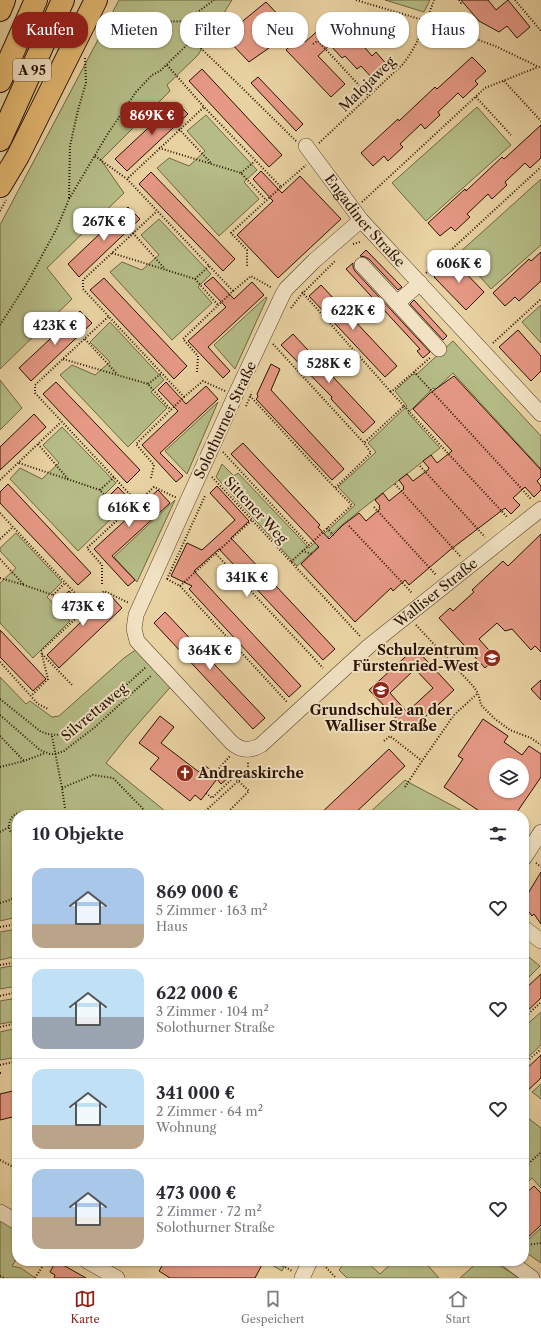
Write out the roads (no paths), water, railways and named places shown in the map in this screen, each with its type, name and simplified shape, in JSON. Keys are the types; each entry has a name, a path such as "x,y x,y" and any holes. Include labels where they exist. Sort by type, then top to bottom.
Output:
{"highway":[{"path":"0,10 4,0"},
{"name":"A 95","path":"0,81 36,0"},
{"name":"A 95","path":"0,140 63,0"},
{"path":"0,186 100,10"}],"street":[{"name":"Engadiner Straße","path":"311,152 357,215 541,414"},
{"name":"Solothurner Straße","path":"157,664 140,645 136,638 134,630 135,618 139,608 161,576 187,502 210,472 242,390 269,339 283,294 298,288 314,261 357,215"},
{"path":"362,265 439,349"},
{"path":"397,303 418,281"},
{"name":"Walliser Straße","path":"157,664 232,743 238,748 249,750 254,749 261,745 369,646 536,504"},
{"path":"529,860 541,832"},
{"path":"529,932 541,941"},
{"path":"0,1212 12,1219"},
{"path":"96,1266 117,1278"},
{"path":"298,1275 310,1266"},
{"path":"516,1266 532,1278"}],"place":[{"name":"Schulzentrum Fürstenried-West","path":"492,658"},
{"name":"Grundschule an der Walliser Straße","path":"381,690"},
{"name":"Andreaskirche","path":"185,773"}]}
